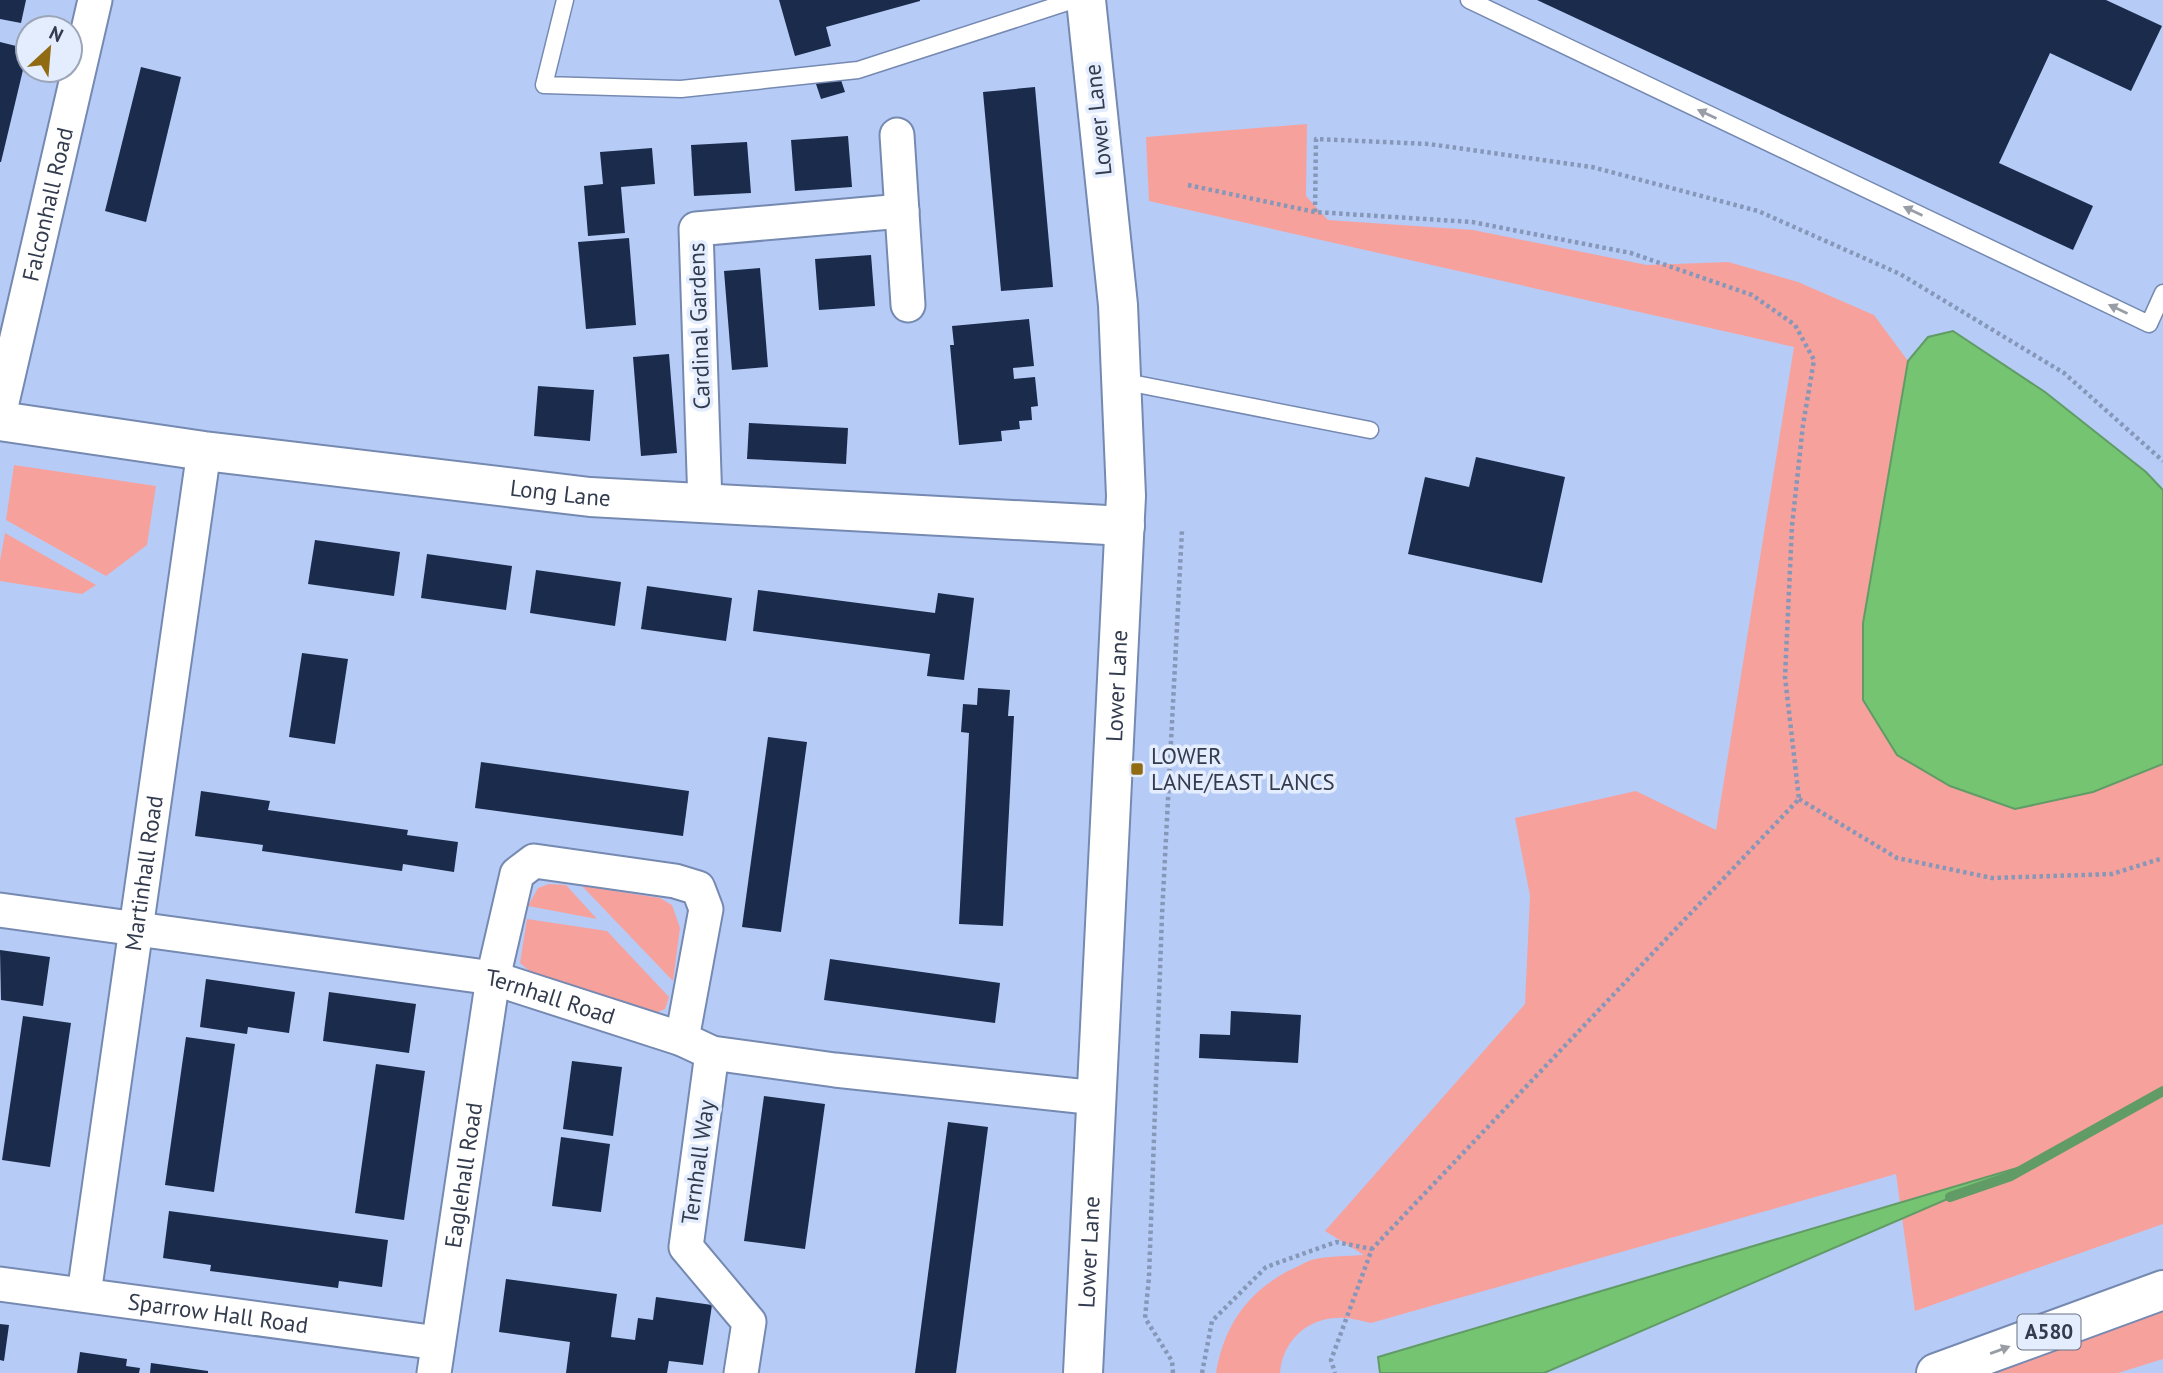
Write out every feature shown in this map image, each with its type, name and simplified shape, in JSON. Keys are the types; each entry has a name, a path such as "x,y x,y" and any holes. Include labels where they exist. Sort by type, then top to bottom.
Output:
{"main road":[{"name":"Lower Lane","path":"1083,1373 1126,496 1118,305 1086,0"},
{"name":"Long Lane","path":"0,421 204,451 590,497 1125,526"},
{"name":"A580","path":"1936,1373 2163,1290"}],"street":[{"name":"Falconhall Road","path":"0,411 95,0"},
{"path":"898,135 908,305"},
{"name":"Cardinal Gardens","path":"705,504 696,229 902,211"},
{"name":"Martinhall Road","path":"85,1294 204,451"},
{"name":"Eaglehall Road","path":"436,1358 493,978 517,873 534,861 675,881 698,888 706,909 682,1039"},
{"name":"Ternhall Road","path":"0,911 493,978 682,1039 712,1054 1097,1098"},
{"name":"Ternhall Way","path":"712,1054 686,1247 748,1322 741,1373"},
{"name":"Sparrow Hall Road","path":"0,1284 85,1294 436,1358"}],"lane":[{"path":"565,0 544,85 681,89 858,70 1074,0"},
{"path":"1469,0 2149,324 2163,293"},
{"path":"1121,382 1370,430"}],"path":[{"path":"1315,212 1315,139 1429,144 1592,167 1758,211 1900,274 2064,373 2163,461"},
{"path":"1188,185 1315,212 1472,222 1631,253 1752,295 1795,325 1814,360 1803,425 1793,526 1785,677 1799,799 1373,1249 1331,1360 1335,1373"},
{"path":"1173,1373 1172,1361 1145,1318 1149,1278 1162,915 1182,530"},
{"path":"1799,799 1897,858 1992,878 2112,874 2163,858"},
{"path":"1202,1373 1212,1321 1266,1267 1336,1242 1373,1249"}],"shaded area":[{"path":"1307,124 1306,196 1328,220 1473,230 1647,265 1728,262 1798,282 1874,315 1908,361 1863,623 1863,700 1897,755 1950,786 2093,792 2163,764 2163,1224 1915,1311 1896,1174 1371,1323 1346,1318 1316,1322 1291,1342 1280,1373 1216,1373 1225,1340 1232,1326 1240,1312 1261,1289 1290,1270 1312,1260 1364,1255 1325,1231 1525,1004 1530,896 1515,818 1636,791 1716,830 1794,347 1149,201 1146,137"},
{"path":"1953,331 2045,392 2146,472 2163,490 2163,764 2093,792 2015,809 1950,786 1897,755 1863,700 1863,623 1908,361 1928,337"},
{"path":"14,465 156,486 147,545 106,576 6,520"},
{"path":"5,533 96,585 82,594 0,581"},
{"path":"549,884 566,885 597,919 528,906 538,888"},
{"path":"582,886 660,898 672,905 680,928 673,981"},
{"path":"527,919 607,931 669,997 665,1009 653,1014 634,1010 532,973 520,963"},
{"path":"2024,1166 1544,1373 1380,1373 1378,1357"},
{"path":"2163,1311 2163,1359 2118,1373 1977,1373 2090,1333"}],"building":[{"path":"0,0 26,0 23,14 14,14 14,22 0,19"},
{"path":"779,0 920,1 826,27 831,46 795,56"},
{"path":"1537,0 2106,0 2162,26 2131,91 2050,53 1999,163 2093,206 2073,250"},
{"path":"0,42 14,46 14,84 20,84 0,162"},
{"path":"141,67 181,77 146,222 105,211"},
{"path":"839,74 845,92 821,99 815,81"},
{"path":"1035,87 1053,287 1001,291 983,92"},
{"path":"848,136 852,187 795,191 791,140"},
{"path":"747,142 751,193 694,196 691,145"},
{"path":"652,148 655,184 621,187 625,233 588,236 584,186 603,184 600,152"},
{"path":"629,238 636,325 586,329 578,242"},
{"path":"871,255 875,306 819,310 815,259"},
{"path":"760,268 768,367 732,370 724,271"},
{"path":"1029,319 1034,366 1013,368 1014,379 1035,377 1038,406 1031,407 1032,420 1019,421 1020,429 1001,431 1002,441 959,445 950,345 954,345 952,326"},
{"path":"669,354 677,453 641,456 633,357"},
{"path":"538,386 594,390 590,441 534,436"},
{"path":"749,423 848,428 846,464 747,459"},
{"path":"1476,457 1565,477 1542,583 1408,554 1425,477 1469,487"},
{"path":"315,540 400,552 394,596 308,584"},
{"path":"427,554 512,566 506,610 421,598"},
{"path":"536,570 621,582 615,626 530,613"},
{"path":"647,586 732,598 726,641 641,629"},
{"path":"758,590 935,613 938,593 974,598 964,680 927,676 930,654 753,631"},
{"path":"302,653 348,659 335,744 289,737"},
{"path":"978,688 1010,690 1008,716 1014,716 1003,926 959,924 969,733 961,732 963,704 977,705"},
{"path":"768,737 807,742 781,932 742,927"},
{"path":"481,762 689,791 683,836 475,808"},
{"path":"201,791 270,801 268,810 408,830 407,835 458,842 454,872 403,864 402,871 262,851 263,845 195,836"},
{"path":"0,950 50,957 43,1006 1,1000"},
{"path":"830,959 1000,983 995,1023 824,1000"},
{"path":"206,979 295,992 289,1033 248,1027 247,1034 200,1027"},
{"path":"329,992 416,1004 409,1053 323,1041"},
{"path":"1231,1011 1301,1015 1298,1063 1199,1058 1200,1034 1230,1035"},
{"path":"23,1016 71,1023 50,1167 2,1160"},
{"path":"186,1037 235,1044 214,1192 165,1185"},
{"path":"572,1061 622,1067 613,1136 563,1129"},
{"path":"376,1064 425,1071 404,1220 355,1213"},
{"path":"764,1096 825,1104 805,1249 744,1241"},
{"path":"948,1122 988,1127 962,1328 956,1373 915,1373"},
{"path":"561,1137 610,1144 601,1212 552,1206"},
{"path":"169,1211 388,1240 382,1287 339,1281 338,1288 210,1271 211,1265 163,1258"},
{"path":"506,1279 617,1294 611,1337 635,1340 638,1318 653,1320 656,1297 712,1305 703,1365 669,1361 667,1373 566,1373 570,1342 499,1332"},
{"path":"0,1324 9,1325 4,1361 0,1360"},
{"path":"80,1352 127,1359 126,1366 140,1368 139,1373 77,1373"},
{"path":"151,1363 208,1371 208,1373 150,1373"}],"waterway":[{"path":"1950,1197 2011,1176 2163,1091"}],"place":[{"name":"LOWER LANE/EAST LANCS","path":"1137,769"}]}
